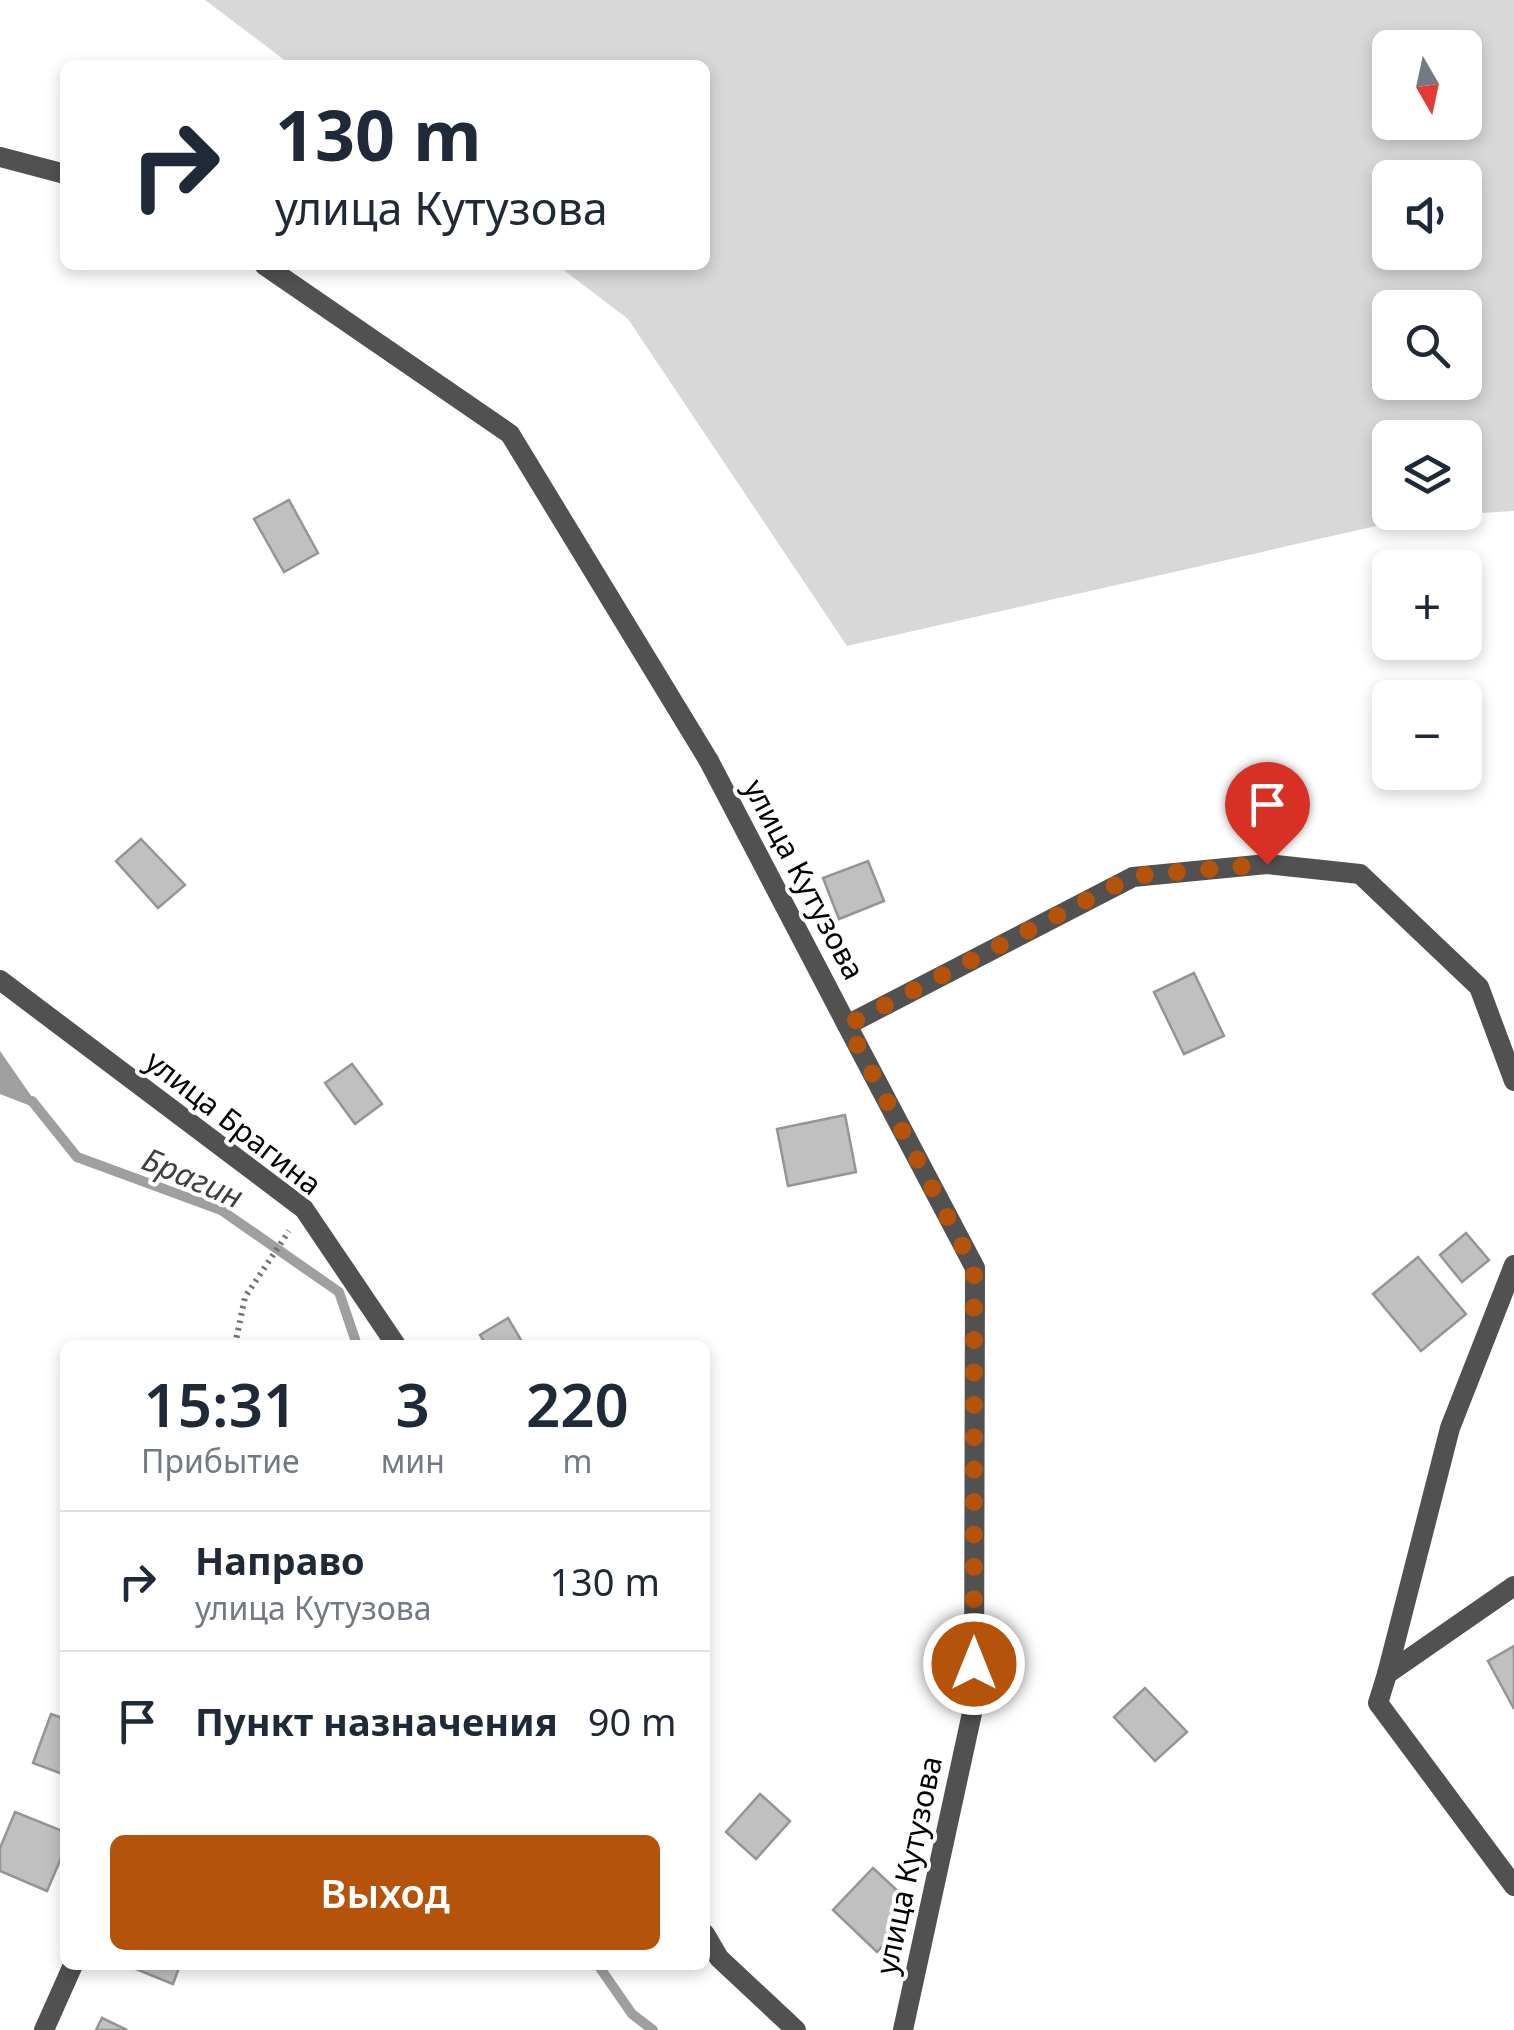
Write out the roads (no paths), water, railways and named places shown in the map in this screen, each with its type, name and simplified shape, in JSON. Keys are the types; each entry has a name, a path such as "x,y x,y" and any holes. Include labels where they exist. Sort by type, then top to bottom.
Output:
{"street":[{"path":"0,157 60,173"},
{"name":"улица Кутузова","path":"271,270 510,434 709,761 974,1268 974,1704 902,2030"},
{"name":"улица Кутузова","path":"847,1025 1133,876 1267,864 1360,874 1479,987 1514,1081"},
{"name":"улица Брагина","path":"0,980 304,1209 393,1340"},
{"path":"1514,1266 1450,1428 1378,1703 1514,1886"},
{"path":"1387,1674 1514,1586"},
{"path":"710,1942 720,1958 796,2030"},
{"path":"44,2030 71,1970"}],"waterway":[{"name":"Брагин","path":"32,1101 77,1157 221,1210 339,1292 355,1340"},
{"name":"Брагин","path":"601,1970 632,2014 653,2030"}]}
